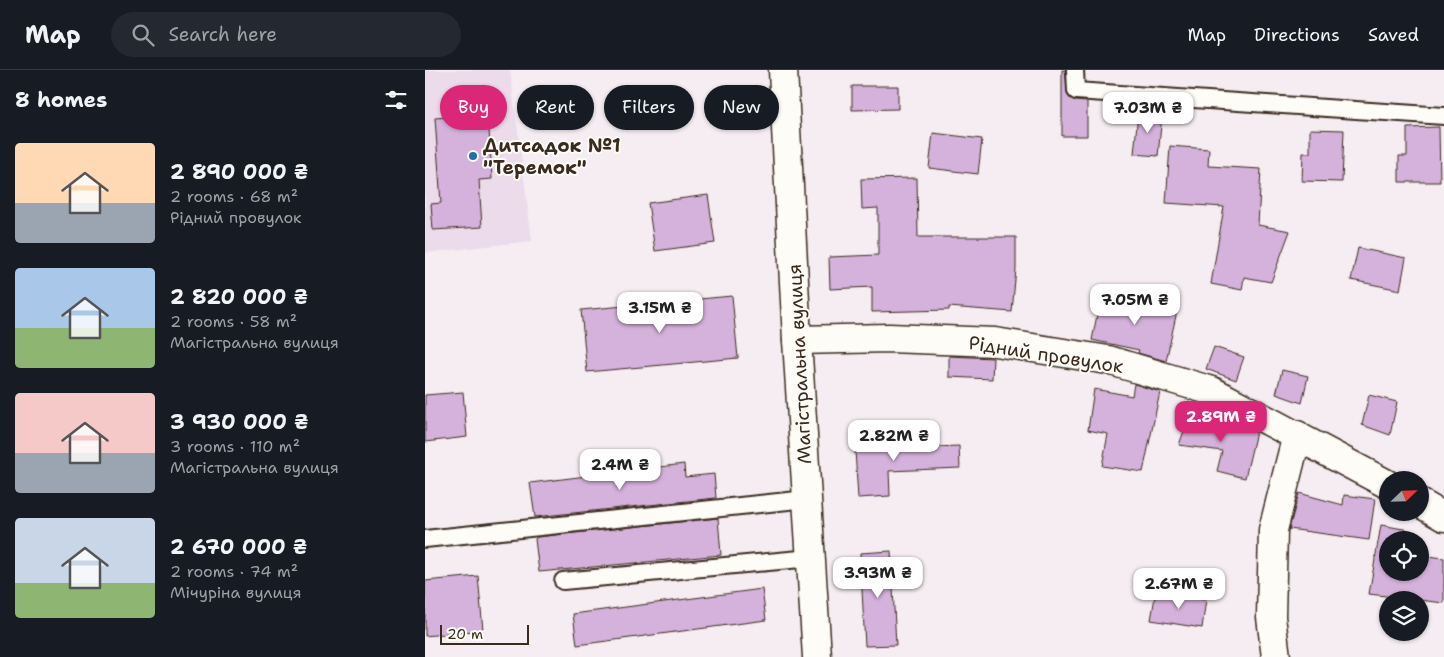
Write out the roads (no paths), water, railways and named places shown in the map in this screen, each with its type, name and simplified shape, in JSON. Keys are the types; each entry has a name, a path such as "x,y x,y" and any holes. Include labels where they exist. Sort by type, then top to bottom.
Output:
{"street":[{"name":"Магістральна вулиця","path":"783,70 797,340 817,657"},
{"name":"Рідний провулок","path":"797,340 889,338 995,342 1108,360 1212,391 1379,480"},
{"path":"1276,657 1271,616 1273,530 1297,435"},
{"path":"1429,508 1444,517"}],"lane":[{"path":"1075,70 1077,91 1444,116"},
{"path":"425,539 807,499"},
{"path":"563,581 811,558"}],"place":[{"name":"Дитсадок №1 \"Теремок\"","path":"473,156"}]}
